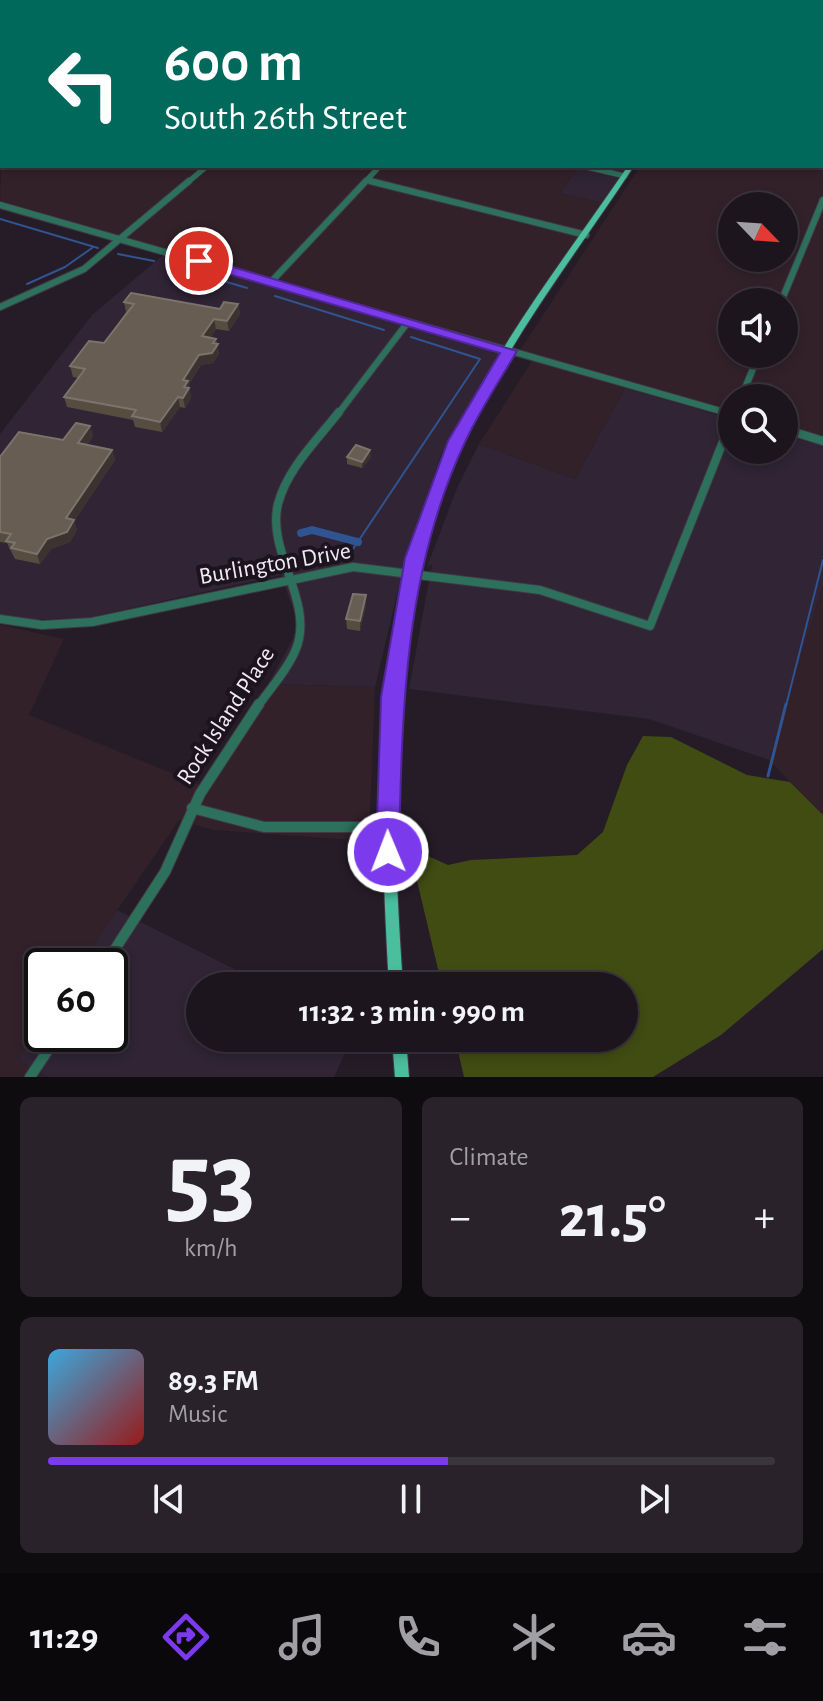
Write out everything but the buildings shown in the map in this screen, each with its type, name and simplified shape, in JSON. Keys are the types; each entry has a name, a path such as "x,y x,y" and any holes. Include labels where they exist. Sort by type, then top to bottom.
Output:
{"main road":[{"path":"395,972 387,827 392,697 411,572 450,457 476,405 630,168"},
{"path":"400,1052 402,1077"}],"street":[{"path":"0,307 74,275 205,168"},
{"path":"271,282 378,168"},
{"path":"591,168 625,176"},
{"path":"367,180 586,235"},
{"path":"787,288 823,200"},
{"path":"0,205 718,413"},
{"name":"Rock Island Place","path":"116,948 165,872 192,808 296,649 301,623 275,524 285,482 408,322"},
{"path":"798,433 823,441"},
{"name":"Burlington Drive","path":"0,619 42,625 92,622 346,567 411,572 540,590 650,626 718,453"},
{"path":"192,808 223,822 253,829 387,827"},
{"path":"30,1077 47,1052"}],"shaded area":[{"path":"1,168 578,168 560,193 603,203 501,351 0,209"},
{"path":"578,168 627,168 603,203 560,193"},
{"path":"639,168 823,168 823,438 798,431 798,384 718,384 718,408 519,352"},
{"path":"163,255 501,351 442,452 404,565 375,687 268,684 293,639 296,626 281,575 86,618 20,620 0,615 0,434 92,315"},
{"path":"532,361 625,388 575,479 479,444"},
{"path":"625,388 718,415 718,464 798,464 798,439 823,446 823,586 769,760 649,719 409,689 432,564 427,567 457,488 479,444 575,479"},
{"path":"823,586 823,815 769,760"},
{"path":"0,625 64,639 29,715 201,785 268,684 375,687 369,841 213,830 179,820 91,948 24,948 24,1050 18,1060 47,1077 0,1077"},
{"path":"117,910 240,972 186,972 186,1052 346,1052 334,1077 47,1077 18,1060 24,1050 128,1052 128,948 91,948"}],"green space":[{"path":"643,736 671,737 747,775 790,782 823,815 823,949 721,1035 653,1077 464,1077 458,1052 638,1052 638,972 439,972 413,864 419,852 448,865 471,860 577,855 603,832 627,765"}],"waterway":[{"path":"0,219 98,248"},
{"path":"27,284 65,267 92,248"},
{"path":"118,254 154,261"},
{"path":"176,267 247,288"},
{"path":"275,296 384,330"},
{"path":"353,549 480,359 411,337"},
{"path":"301,533 312,530 358,542"},
{"path":"786,706 823,560"},
{"path":"768,776 786,704"}],"route":[{"path":"199,261 509,351 457,441 439,481 414,558 394,671 387,782 388,852"}]}
